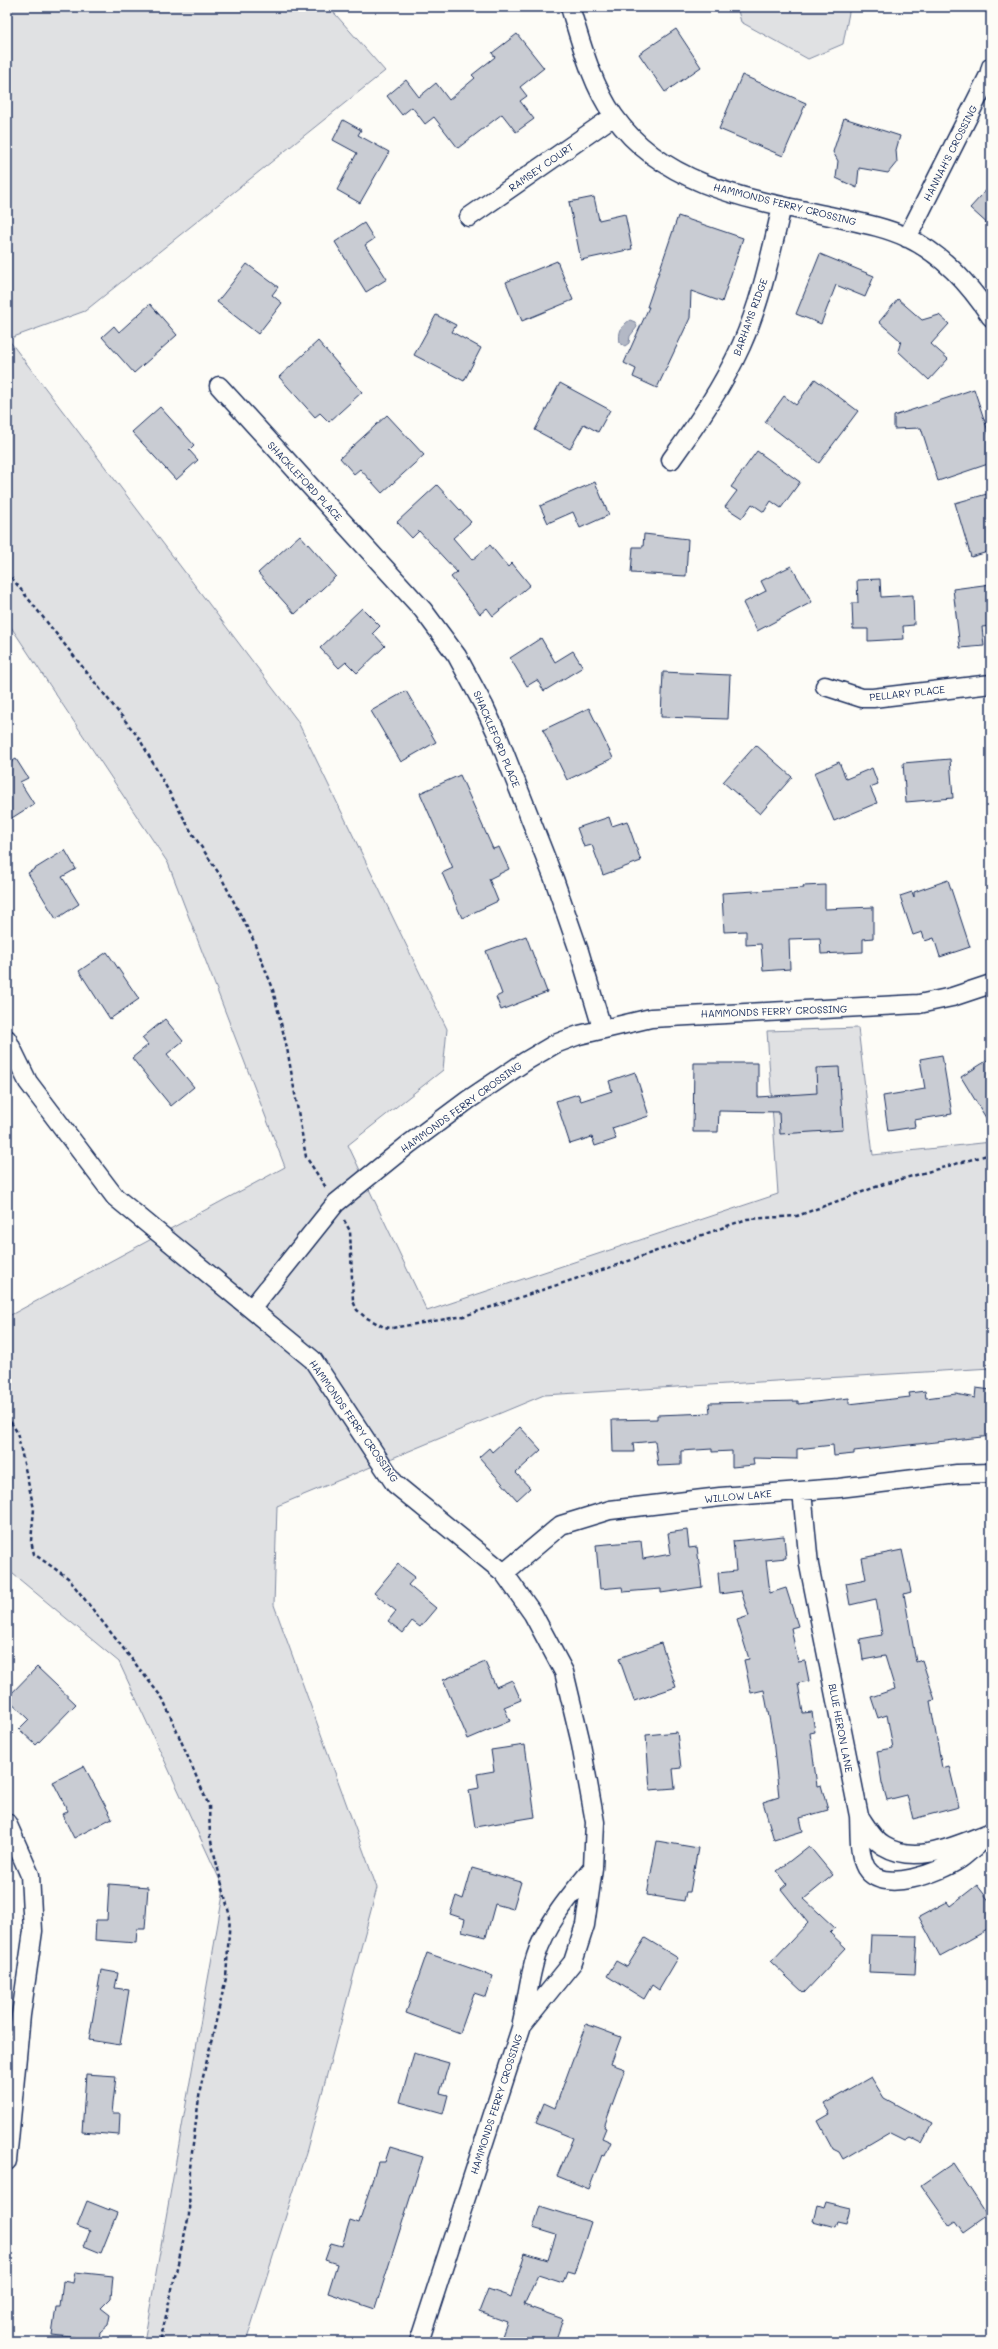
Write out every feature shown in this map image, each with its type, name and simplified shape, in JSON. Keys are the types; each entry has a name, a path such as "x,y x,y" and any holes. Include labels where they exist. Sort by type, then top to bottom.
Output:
{"street":[{"name":"HAMMONDS FERRY CROSSING","path":"570,7 589,62 614,116 642,146 689,178 713,187 782,206 856,222 907,238 952,269 971,289 991,317"},
{"name":"HANNAH'S CROSSING","path":"907,238 990,75 991,67"},
{"name":"RAMSEY COURT","path":"469,217 614,116"},
{"name":"BARHAMS RIDGE","path":"671,460 698,422 742,345 768,268 782,206"},
{"name":"SHACKLEFORD PLACE","path":"219,386 423,610 457,656 484,706 497,734 551,872 579,951 602,1028"},
{"name":"PELLARY PLACE","path":"825,686 862,698 873,698 991,684"},
{"name":"HAMMONDS FERRY CROSSING","path":"252,1308 336,1203 409,1144 526,1061 556,1044 602,1028 659,1017 919,1004 952,997 991,984"},
{"name":"HAMMONDS FERRY CROSSING","path":"7,1039 28,1082 115,1197 252,1308 312,1360 395,1484 504,1573 533,1614 564,1672 580,1739 595,1822 593,1868 585,1925 572,1962 522,2025 419,2342"},
{"name":"WILLOW LAKE","path":"504,1573 561,1525 610,1510 720,1497 957,1474 991,1473"},
{"name":"BLUE HERON LANE","path":"802,1490 809,1565 858,1816 883,1846 897,1852 914,1854 940,1851 991,1833"},
{"path":"858,1816 862,1854 866,1868 875,1877 888,1881 904,1880 932,1873 959,1859 991,1833"},
{"path":"7,1823 30,1875 32,1931 14,2014 7,2161"},
{"path":"522,2025 535,1957 543,1938 559,1910 593,1868"}],"path":[{"path":"7,572 139,738 192,833 220,875 252,938 272,986 287,1048 306,1157 336,1203 350,1231 353,1301 357,1310 374,1324 392,1328 464,1316 623,1263 748,1219 797,1216 884,1184 991,1154"},
{"path":"7,1416 17,1432 34,1509 31,1541 34,1554 68,1578 164,1699 209,1806 210,1836 230,1917 226,1978 200,2090 190,2168 189,2215 160,2342"}],"shaded area":[{"path":"7,7 329,7 385,71 85,311 8,339 297,720 447,1029 443,1070 348,1145 427,1311 778,1194 767,1031 858,1028 873,1155 991,1142 991,1368 544,1395 277,1506 274,1605 377,1888 307,2149 246,2342 144,2342 224,1889 119,1662 7,1569 7,1317 285,1167 168,863 7,621"},
{"path":"737,7 850,7 843,44 808,59 741,22"},
{"path":"630,320 635,322 637,327 630,336 629,343 625,346 620,343 619,336 622,327"}],"building":[{"path":"676,29 701,67 665,92 639,54"},
{"path":"517,34 544,68 520,87 527,96 520,101 534,119 516,132 502,114 458,148 434,117 425,124 412,107 402,115 387,96 406,80 419,97 436,83 449,100 475,78 472,75 495,57 492,53"},
{"path":"742,75 806,103 783,156 719,129"},
{"path":"844,118 900,136 896,150 897,162 888,173 859,168 857,188 836,178 838,161 833,152"},
{"path":"343,120 361,130 358,135 389,152 360,203 337,190 357,153 333,140"},
{"path":"991,185 991,227 970,208"},
{"path":"594,197 599,220 625,214 632,249 581,260 569,202"},
{"path":"678,216 743,238 722,302 691,291 690,318 657,388 633,377 636,369 624,363 649,307 647,307"},
{"path":"364,223 374,239 365,245 387,279 366,292 335,242"},
{"path":"820,254 874,276 865,297 836,285 821,324 796,314"},
{"path":"557,261 573,300 522,321 506,282"},
{"path":"247,264 278,287 272,295 282,303 258,334 217,302"},
{"path":"898,299 922,320 939,315 949,324 931,344 948,359 929,380 898,351 901,341 879,322"},
{"path":"150,304 177,335 134,373 102,337 114,326 119,332"},
{"path":"436,315 456,325 452,332 481,348 464,381 414,355"},
{"path":"318,341 362,392 329,422 320,413 315,417 279,377"},
{"path":"815,379 858,411 819,463 765,422 784,396 796,405"},
{"path":"560,383 610,410 598,432 584,424 570,449 535,430"},
{"path":"974,389 991,440 991,463 938,481 921,428 894,429 894,416"},
{"path":"160,407 194,445 189,450 198,460 176,480 132,432"},
{"path":"387,415 424,455 382,493 360,469 354,474 340,458"},
{"path":"757,451 800,482 781,508 771,501 764,512 752,504 742,518 725,507 737,491 731,487"},
{"path":"595,482 609,515 580,528 573,512 548,523 540,506"},
{"path":"437,485 471,522 453,538 472,560 490,545 508,567 512,563 530,585 493,616 487,608 480,614 451,577 457,572 419,531 412,538 397,522"},
{"path":"987,494 991,507 991,551 971,557 955,503"},
{"path":"644,534 688,539 686,576 631,573 633,547 643,547"},
{"path":"300,535 336,576 295,614 258,573"},
{"path":"791,566 812,602 757,631 743,603 766,591 761,581"},
{"path":"880,579 881,597 913,595 914,625 903,626 904,639 868,641 868,629 853,629 852,603 858,603 857,580"},
{"path":"991,584 991,626 982,627 984,646 960,648 953,589"},
{"path":"362,608 380,626 373,633 385,646 357,673 346,662 339,668 320,648"},
{"path":"541,638 555,662 573,651 583,667 544,691 537,680 527,686 510,658"},
{"path":"663,672 730,675 728,719 661,717"},
{"path":"406,691 436,742 401,762 371,711"},
{"path":"589,708 613,758 567,780 543,730"},
{"path":"756,745 792,777 760,814 723,782"},
{"path":"16,759 28,778 20,782 34,804 7,821 7,761 9,763"},
{"path":"950,759 953,798 906,802 903,763"},
{"path":"839,762 846,779 872,768 878,784 870,787 877,803 834,821 814,773"},
{"path":"460,775 493,849 499,847 509,869 489,879 498,901 462,918 442,873 453,868 420,793"},
{"path":"609,817 612,826 627,821 641,861 603,875 592,845 584,847 577,828"},
{"path":"65,850 76,869 62,877 79,904 56,919 28,873"},
{"path":"948,880 970,947 940,957 934,938 925,941 922,932 913,935 900,896 912,892 914,897 914,892"},
{"path":"825,885 825,909 873,907 873,938 863,939 863,952 821,954 820,938 789,939 790,969 763,971 761,944 746,945 746,931 724,932 722,893 804,888 803,886"},
{"path":"526,936 547,992 501,1010 496,997 502,994 486,951"},
{"path":"107,952 139,999 110,1019 79,971"},
{"path":"165,1019 183,1041 167,1054 194,1087 171,1106 132,1058 148,1045 142,1038"},
{"path":"942,1055 952,1114 914,1120 915,1127 888,1131 883,1096 925,1089 920,1059"},
{"path":"991,1058 991,1126 961,1077"},
{"path":"694,1063 758,1063 758,1097 817,1093 816,1068 839,1067 843,1130 780,1134 779,1112 719,1111 718,1132 693,1132"},
{"path":"635,1072 649,1116 612,1128 616,1139 595,1146 592,1137 570,1144 556,1101 578,1094 581,1101 612,1091 609,1081"},
{"path":"976,1388 991,1390 991,1436 854,1451 854,1454 834,1456 833,1445 797,1449 797,1459 753,1458 754,1465 732,1467 732,1451 712,1452 712,1449 681,1451 681,1465 658,1466 655,1441 633,1443 634,1452 613,1452 612,1420 657,1419 657,1415 710,1413 709,1403 798,1401 798,1404 849,1398 849,1404 910,1397 909,1393 925,1391 926,1398 956,1394 975,1398"},
{"path":"520,1427 541,1450 516,1473 530,1488 517,1500 479,1457 489,1448 492,1452"},
{"path":"687,1530 689,1548 697,1547 702,1587 661,1593 661,1589 623,1592 622,1587 600,1589 596,1545 641,1541 643,1559 671,1554 668,1533"},
{"path":"784,1536 786,1558 766,1560 770,1593 786,1588 798,1626 791,1628 798,1662 805,1661 809,1681 798,1683 803,1713 812,1712 815,1732 810,1733 817,1786 821,1785 828,1810 800,1818 803,1831 774,1840 763,1802 779,1797 773,1739 764,1690 751,1693 744,1660 749,1659 737,1620 749,1616 741,1591 720,1594 718,1573 736,1571 733,1541"},
{"path":"902,1550 911,1592 904,1594 916,1662 922,1660 935,1700 930,1701 942,1768 949,1766 959,1807 913,1819 907,1795 887,1800 882,1783 877,1751 893,1748 887,1715 878,1718 871,1697 895,1689 885,1656 863,1660 860,1639 882,1635 876,1599 850,1605 846,1583 866,1579 862,1558"},
{"path":"398,1564 415,1577 408,1585 436,1608 420,1627 412,1621 403,1633 388,1621 396,1611 374,1593"},
{"path":"661,1643 676,1687 634,1701 619,1658"},
{"path":"485,1662 496,1687 512,1680 521,1700 504,1707 510,1721 468,1739 443,1680"},
{"path":"37,1667 76,1704 36,1745 19,1729 29,1719 7,1698"},
{"path":"677,1732 681,1768 673,1769 675,1788 650,1790 646,1735"},
{"path":"525,1745 535,1817 475,1827 469,1790 479,1788 477,1774 494,1771 491,1750"},
{"path":"84,1766 112,1818 74,1838 62,1814 68,1811 53,1782"},
{"path":"657,1841 698,1848 690,1892 686,1892 684,1901 647,1895"},
{"path":"809,1846 833,1875 804,1899 835,1928 830,1933 846,1948 804,1993 771,1962 808,1923 781,1889 787,1884 777,1871"},
{"path":"472,1868 521,1882 513,1909 495,1904 486,1937 462,1931 465,1919 450,1914 456,1896 463,1899"},
{"path":"109,1884 148,1887 145,1929 137,1929 136,1943 95,1940 96,1920 107,1920"},
{"path":"977,1885 991,1903 991,1928 940,1956 919,1917 947,1902 950,1906"},
{"path":"871,1935 917,1936 915,1974 869,1972"},
{"path":"645,1938 678,1958 659,1990 652,1985 644,1999 607,1976 616,1961 627,1967"},
{"path":"427,1953 493,1976 486,1997 474,1993 460,2033 406,2013"},
{"path":"101,1970 118,1973 115,1988 129,1990 120,2045 89,2040"},
{"path":"586,2024 621,2037 611,2064 625,2069 604,2127 606,2128 602,2138 611,2142 605,2156 602,2155 589,2189 557,2176 573,2138 536,2123 544,2103 555,2108"},
{"path":"414,2053 449,2063 440,2093 448,2095 443,2114 400,2102"},
{"path":"86,2074 116,2076 112,2113 120,2113 119,2135 82,2132"},
{"path":"871,2077 884,2098 932,2124 922,2143 910,2137 905,2140 889,2132 843,2159 839,2152 833,2149 818,2121 830,2114 824,2104"},
{"path":"390,2147 423,2157 375,2309 328,2293 337,2264 325,2260 331,2243 342,2246 350,2220 359,2223 378,2162 385,2162"},
{"path":"953,2163 988,2216 964,2233 956,2222 950,2226 921,2185"},
{"path":"87,2201 117,2213 101,2253 84,2246 90,2231 77,2226"},
{"path":"825,2202 850,2208 846,2223 837,2221 835,2227 813,2221 817,2206 823,2208"},
{"path":"540,2206 591,2222 574,2274 567,2272 563,2283 538,2275 524,2305 563,2319 555,2342 500,2342 507,2322 479,2312 488,2289 511,2297 525,2253 548,2260 556,2235 533,2228"},
{"path":"75,2272 113,2276 111,2298 101,2308 110,2315 108,2325 100,2332 99,2340 52,2335 56,2307 60,2307 63,2281 73,2283"}]}
